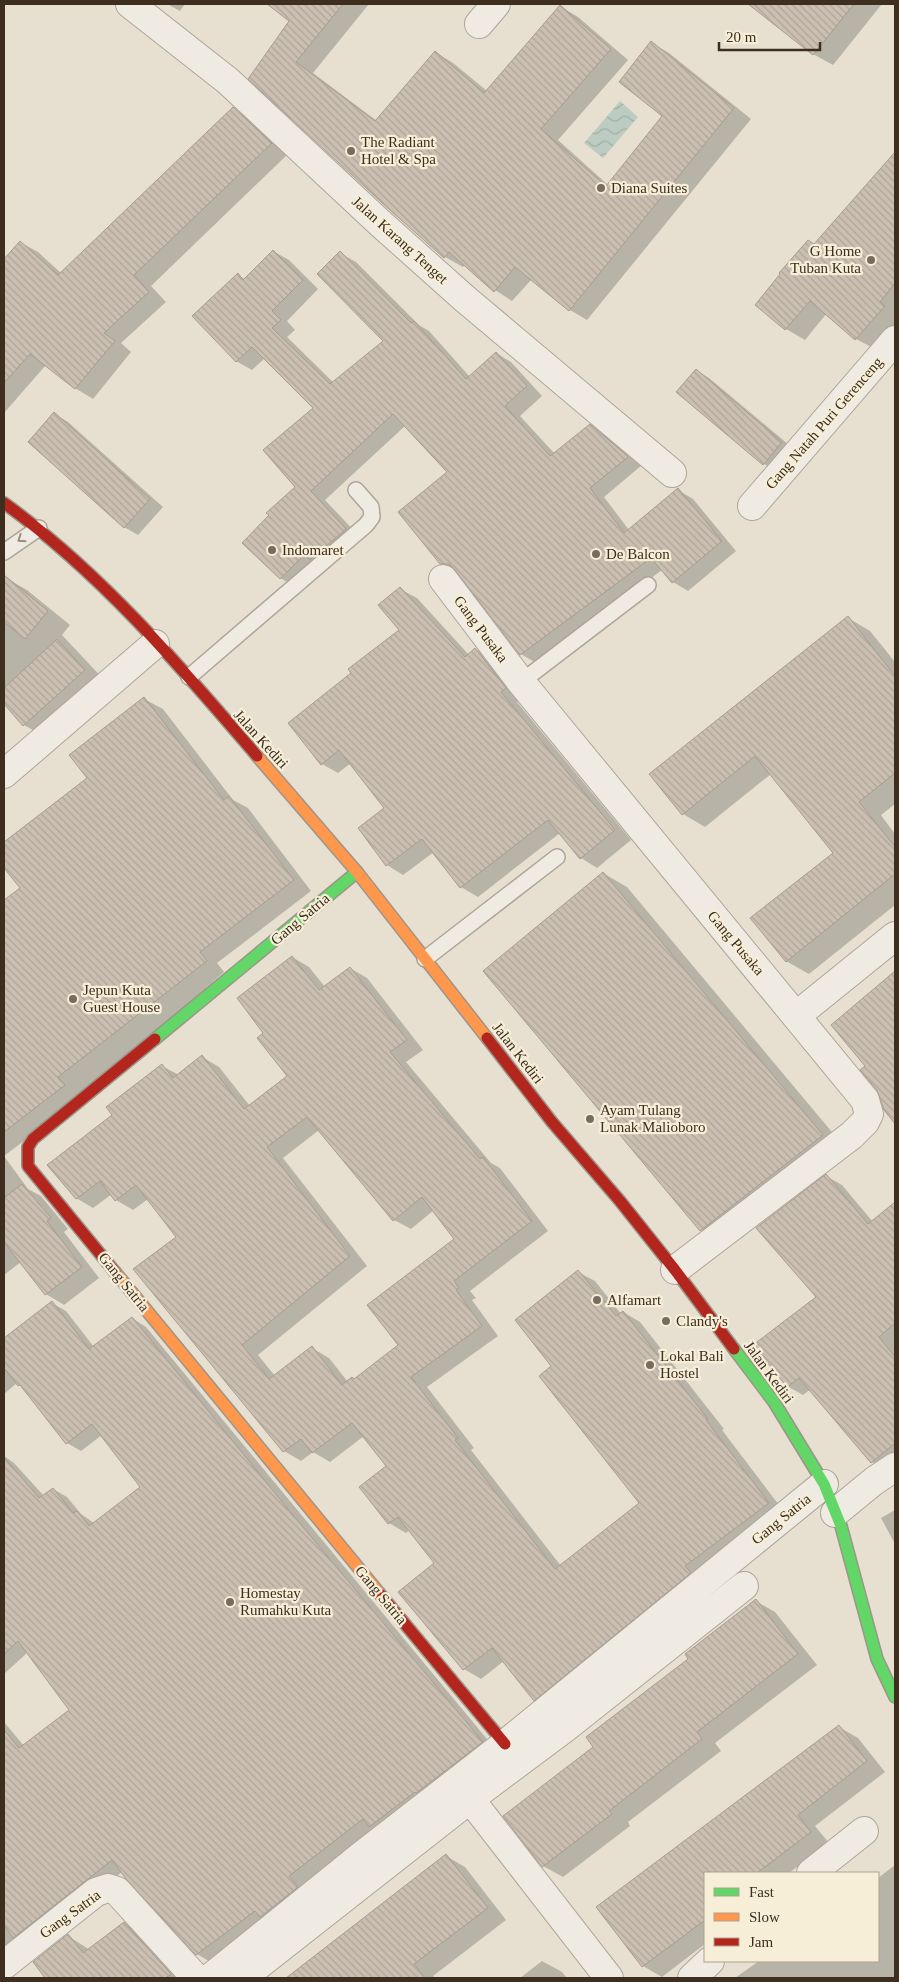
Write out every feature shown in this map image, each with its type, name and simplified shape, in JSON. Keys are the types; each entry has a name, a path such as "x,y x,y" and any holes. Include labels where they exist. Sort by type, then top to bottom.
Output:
{"main road":[{"name":"Jalan Kediri","path":"4,504 38,528 88,572 188,678 357,872 552,1122 620,1201 675,1270 774,1402 824,1484 853,1567 877,1659 895,1697"},
{"name":"Gang Satria","path":"357,872 33,1140 28,1147 28,1166 343,1550 506,1744"}],"street":[{"name":"Jalan Karang Tenget","path":"130,4 228,82 464,298 672,472"},
{"name":"Gang Natah Puri Gerenceng","path":"752,506 895,340"},
{"name":"Gang Pusaka","path":"443,578 520,682 868,1106 869,1114 867,1118 852,1134 675,1270"},
{"path":"4,774 156,644"},
{"path":"796,1016 895,936"},
{"path":"835,1513 874,1481 895,1467"},
{"name":"Gang Satria","path":"210,1978 361,1856 506,1744 824,1484"},
{"path":"242,1978 470,1799 565,1728 744,1586"},
{"path":"470,1799 609,1978"},
{"path":"812,1872 864,1830"},
{"name":"Gang Satria","path":"4,1965 96,1892 108,1888 117,1890 196,1978"},
{"path":"692,1978 709,1962"}],"lane":[{"path":"188,678 366,525 372,517 371,507 356,490"},
{"path":"4,552 38,528"},
{"path":"520,682 648,585"},
{"path":"425,959 557,857"}],"water":[{"path":"620,101 638,117 603,158 584,143"}],"building":[{"path":"267,4 343,4 296,62 375,121 435,51 484,93 560,5 611,49 541,129 606,186 662,116 619,82 651,41 734,108 569,311 515,267 494,292 449,252 444,258 248,79 289,21"},
{"path":"748,4 854,4 813,55"},
{"path":"233,107 272,143 134,275 149,292 104,333 115,341 75,389 30,354 4,383 4,259 20,241 58,275"},
{"path":"895,152 895,283 880,302 885,306 855,340 810,301 785,330 755,305 779,273 808,240 814,244"},
{"path":"273,250 303,280 272,311 281,320 272,328 330,384 383,341 317,274 340,251 411,323 414,321 466,379 496,352 527,386 505,406 550,456 590,424 626,455 628,457 590,488 624,533 678,488 722,541 672,583 651,558 520,655 455,570 449,564 440,564 398,512 447,472 393,414 311,491 346,529 310,560 305,554 280,579 242,543 269,515 266,513 295,487 263,450 313,408 252,347 236,362 192,316 238,273 243,280"},
{"path":"696,369 782,442 763,465 676,392"},
{"path":"54,412 150,499 124,528 28,442"},
{"path":"4,575 48,611 25,639 4,622"},
{"path":"400,587 465,657 475,648 506,688 501,692 615,830 580,859 548,820 460,888 422,839 386,866 358,828 384,808 339,750 321,765 288,723 351,673 348,669 399,630 378,605"},
{"path":"848,616 895,676 895,773 859,802 895,847 895,874 786,962 750,918 833,853 755,756 682,815 649,774"},
{"path":"57,639 85,670 23,726 4,704 4,688"},
{"path":"144,697 224,800 229,796 294,880 200,952 207,961 58,1077 65,1085 4,1132 4,900 20,888 4,868 4,842 87,778 69,755"},
{"path":"603,872 823,1135 700,1231 483,971"},
{"path":"292,956 319,990 350,967 407,1040 390,1052 480,1159 483,1157 532,1221 454,1281 459,1288 456,1290 482,1326 411,1377 458,1438 455,1440 555,1569 639,1503 539,1376 551,1366 515,1320 578,1270 616,1316 623,1311 708,1419 706,1420 769,1503 685,1566 691,1573 534,1701 492,1648 463,1670 398,1592 434,1563 398,1517 388,1524 359,1487 386,1466 352,1423 312,1453 301,1439 283,1452 133,1269 176,1237 136,1185 115,1201 100,1181 76,1199 47,1165 112,1115 106,1107 162,1064 173,1078 202,1055 244,1109 287,1076 257,1038 263,1033 237,998","holes":["307,1117 393,1221 422,1197 454,1239 367,1305 398,1345 354,1379 352,1377 342,1385 312,1346 269,1379 242,1345 350,1256 267,1147"]},
{"path":"895,971 895,1124 884,1110 877,1090 860,1070 865,1066 831,1025"},
{"path":"826,1174 868,1224 895,1202 895,1323 879,1337 895,1357 895,1443 871,1463 799,1378 787,1387 753,1345 816,1297 756,1228"},
{"path":"22,1184 51,1218 47,1221 82,1267 45,1295 4,1242 4,1198"},
{"path":"52,1301 89,1349 132,1317 292,1514 483,1742 369,1827 363,1819 289,1876 298,1887 260,1917 255,1911 196,1955 126,1879 112,1860 13,1938 4,1925 4,1730 19,1748 69,1710 18,1641 4,1654 4,1457 39,1498 53,1488 73,1513 77,1511 89,1526 140,1487 92,1424 66,1444 20,1385 18,1386 4,1368 4,1338"},
{"path":"756,1599 798,1654 697,1732 702,1739 609,1811 612,1814 542,1867 503,1816 593,1747 586,1737 688,1659 685,1654"},
{"path":"839,1725 867,1761 798,1815 811,1832 758,1872 704,1872 704,1921 642,1967 596,1907"},
{"path":"446,1854 488,1908 414,1964 425,1978 286,1978"},
{"path":"124,1922 171,1974 166,1978 45,1978 33,1962 68,1934 83,1953"}],"traffic: fast":[{"path":"155,1039 357,872"},
{"path":"734,1349 774,1402 824,1484 841,1526 877,1659 895,1697"}],"traffic: slow":[{"path":"257,756 357,872 487,1038"},
{"path":"115,1272 380,1594"}],"traffic: jam":[{"path":"4,503 39,530 106,590 138,622 257,756"},
{"path":"487,1038 552,1122 620,1201 675,1270 734,1349"},
{"path":"115,1272 28,1166 28,1147 33,1139 155,1039"},
{"path":"380,1594 505,1744"}],"place":[{"name":"The Radiant Hotel & Spa","path":"351,151"},
{"name":"Diana Suites","path":"601,188"},
{"name":"G Home Tuban Kuta","path":"871,260"},
{"name":"Indomaret","path":"272,550"},
{"name":"De Balcon","path":"596,554"},
{"name":"Jepun Kuta Guest House","path":"73,999"},
{"name":"Ayam Tulang Lunak Malioboro","path":"590,1119"},
{"name":"Alfamart","path":"597,1300"},
{"name":"Clandy's","path":"666,1321"},
{"name":"Lokal Bali Hostel","path":"650,1365"},
{"name":"Homestay Rumahku Kuta","path":"230,1602"}]}
